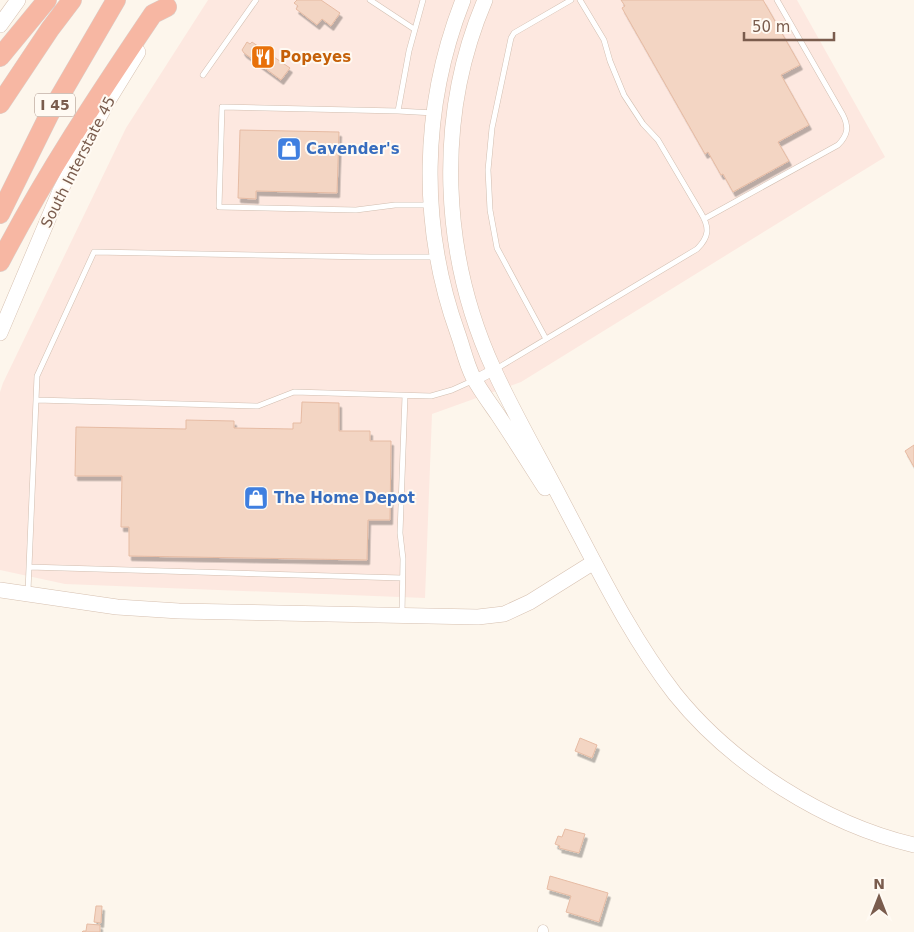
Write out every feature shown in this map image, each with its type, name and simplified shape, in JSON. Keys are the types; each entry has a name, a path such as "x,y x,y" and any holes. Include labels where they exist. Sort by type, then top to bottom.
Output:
{"highway":[{"path":"0,57 47,0"},
{"path":"0,104 50,29 72,0"},
{"name":"I 45","path":"0,214 54,108 116,0"},
{"path":"0,262 43,184 91,106 154,14 169,4"}],"street":[{"path":"0,25 18,0"},
{"path":"461,0 447,47 434,113 429,168 434,245 448,307 475,380 594,562 657,669 677,696 724,745 774,782 838,818 872,832 914,845"},
{"path":"485,0 478,16 458,82 452,134 450,190 458,255 470,307 494,370 594,562"},
{"name":"South Interstate 45","path":"0,333 60,192 106,104 169,4"},
{"path":"434,113 454,117"},
{"path":"475,380 494,370"},
{"path":"0,590 117,607 170,611 478,618 504,614 530,602 594,562"}],"lane":[{"path":"203,75 256,0"},
{"path":"370,0 414,29"},
{"path":"398,111 409,51 423,0"},
{"path":"546,339 497,248 490,210 488,170 492,128 511,38 514,33 571,0"},
{"path":"494,370 697,250 707,236 708,230 704,219 658,140 643,124 624,95 610,61 604,40 580,0"},
{"path":"704,219 838,145 846,138 846,122 843,115 777,0"},
{"path":"431,205 395,205 356,210 219,207 222,107 434,113"},
{"path":"28,594 37,376 94,252 332,257 437,257"},
{"path":"36,400 258,406 294,392 430,396 452,390 475,380"},
{"path":"402,616 403,558 400,533 405,396"},
{"path":"29,567 402,578"}],"shaded area":[{"path":"208,0 797,0 885,157 521,382 432,414 425,598 65,584 0,570 0,392 3,383 126,128"}],"building":[{"path":"297,0 321,0 340,13 331,26 322,19 317,25 296,9 298,6 294,3"},
{"path":"621,0 763,0 800,65 781,75 809,125 778,142 789,161 733,192 708,152 705,154 622,8 625,6"},
{"path":"247,42 250,44 252,42 290,68 281,80 244,53 242,50"},
{"name":"Cavender's","path":"240,130 339,132 337,193 256,191 256,199 238,198"},
{"name":"The Home Depot","path":"302,402 339,403 339,431 370,431 370,441 391,441 390,520 368,520 367,560 129,556 129,527 121,527 122,476 75,476 76,427 186,429 186,420 234,421 234,428 293,429 293,423 301,423"},
{"path":"914,445 914,467 905,451"},
{"path":"580,738 597,745 592,758 575,751"},
{"path":"565,829 585,834 579,853 559,848 560,846 555,844 558,836 562,837"},
{"path":"550,876 608,893 599,922 566,912 571,896 547,889"},
{"path":"96,906 102,906 101,923 94,922"},
{"path":"87,924 100,925 100,932 82,932 86,931"}],"place":[{"name":"Popeyes","path":"263,57"},
{"name":"Cavender's","path":"289,149"},
{"name":"The Home Depot","path":"256,498"}]}
